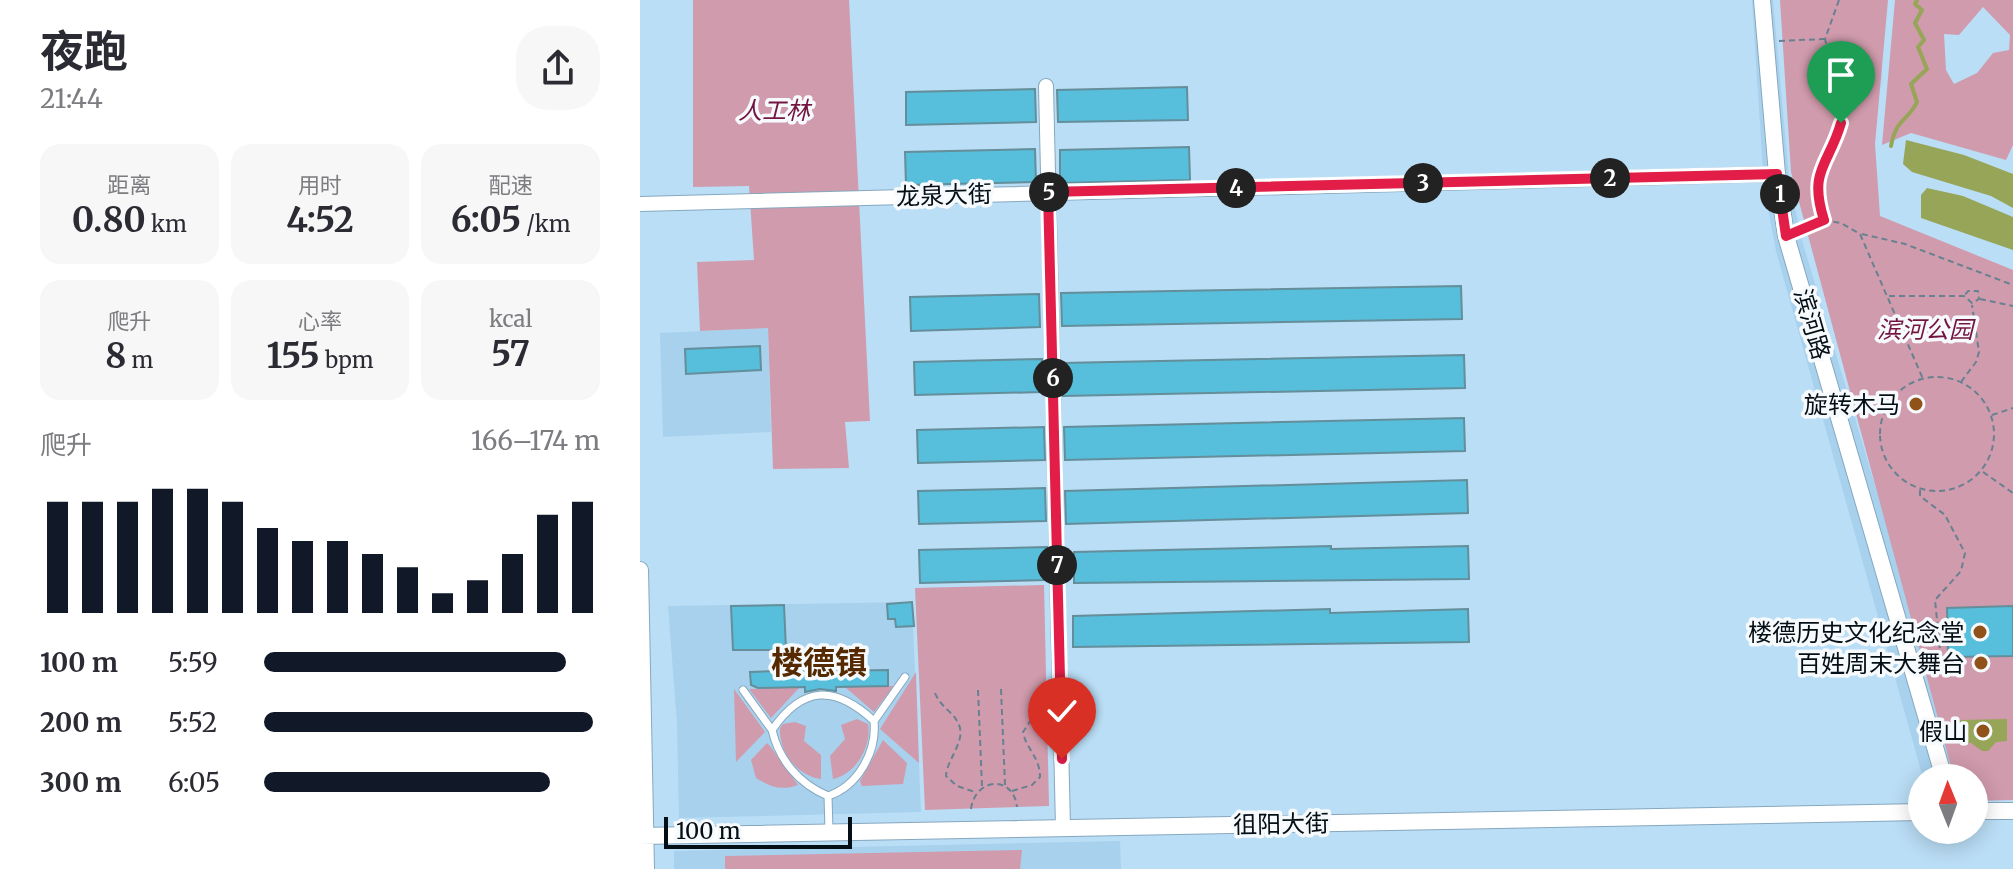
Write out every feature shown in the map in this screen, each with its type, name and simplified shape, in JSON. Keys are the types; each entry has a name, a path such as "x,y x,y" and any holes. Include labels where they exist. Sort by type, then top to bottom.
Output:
{"street":[{"name":"滨河路","path":"1762,0 1777,174 1786,236 1940,764"},
{"path":"1046,86 1063,828"},
{"name":"龙泉大街","path":"640,204 1777,174"},
{"path":"640,570 642,836 646,869"},
{"path":"1988,811 2013,811"},
{"name":"徂阳大街","path":"642,836 1908,812"}],"lane":[{"path":"828,796 851,783 860,771 875,735 874,721 905,677"},
{"path":"743,690 772,730 785,761 800,780 828,796"},
{"path":"772,730 790,706 802,697 842,696 874,721"},
{"path":"828,796 829,834"}],"path":[{"path":"1824,220 1818,197 1818,174 1841,123 1841,103 1825,39 1839,0"},
{"path":"1765,42 1825,39"},
{"path":"1786,236 1824,220 1841,223 1860,234 1905,244 2013,285"},
{"path":"1860,234 1923,379"},
{"path":"1964,296 1968,291 1978,291 1979,299"},
{"path":"1887,296 1964,296 1972,303 1979,352 1961,382"},
{"path":"1972,303 1979,299 2013,306"},
{"path":"1942,378 1961,382 1974,390 1992,415 1995,435 1991,454 1982,471 1967,484 1949,491 1920,488 1895,473 1884,456 1880,437 1882,418 1891,401 1905,387 1923,379 1942,378"},
{"path":"1992,415 2013,408"},
{"path":"1982,471 2013,493"},
{"path":"1920,488 1924,502 1945,515 1965,553 1961,571 1935,600 1941,660"},
{"path":"1001,689 1005,785"},
{"path":"978,690 982,786"},
{"path":"935,693 940,705 961,729 958,745 947,764 946,776 957,786 975,792"},
{"path":"1012,791 1032,785 1040,777 1040,764 1025,741 1023,732 1044,701 1043,696"},
{"path":"971,809 975,792 982,786 994,783 1005,785 1012,791 1017,807"}],"shaded area":[{"path":"1752,0 1773,0 1789,178 1801,237 1941,707 1961,764 1919,764 1776,251 1764,187"},
{"path":"1906,140 1964,155 2013,174 2013,208 1991,196 1912,172 1903,164"},
{"path":"1927,188 1963,196 2013,217 2013,250 1921,218 1921,195"},
{"path":"768,328 771,432 663,437 660,333"},
{"path":"912,602 921,812 679,818 677,724 668,606"},
{"path":"2007,719 2007,741 1996,742 1988,751 1982,751 1971,743 1960,743 1960,720"},
{"path":"1120,841 1121,869 674,869 674,851"}],"green space":[{"name":"人工林","path":"693,0 849,0 870,421 845,422 849,468 773,469 768,328 700,331 697,262 754,260 749,186 693,187"},
{"name":"滨河公园","path":"1780,0 1888,0 1875,144 1880,216 2013,270 2013,800 1988,801 1988,764 1950,764 1791,172"},
{"path":"1895,0 2013,0 2013,145 2006,160 1911,133 1882,145","holes":["1983,7 2010,35 2009,50 1993,53 1977,73 1954,84 1946,70 1944,34 1959,35"]},
{"path":"1044,585 1049,806 925,810 915,588"},
{"path":"916,672 919,763 880,729"},
{"path":"894,686 874,712 845,687"},
{"path":"800,687 771,718 749,689"},
{"path":"734,689 765,732 736,762"},
{"path":"857,719 868,724 865,750 849,771 833,779 830,756 845,739 841,725"},
{"path":"795,722 806,726 804,741 821,755 821,779 797,768 786,754 780,728 783,724"},
{"path":"883,740 907,763 903,784 862,786 860,781"},
{"path":"767,743 798,785 776,787 756,778 751,760"},
{"path":"1022,850 1020,869 725,869 725,856"}],"building":[{"path":"1187,87 1188,120 1058,122 1057,90"},
{"path":"1035,89 1036,122 906,125 906,92"},
{"path":"1189,147 1190,180 1060,183 1060,150"},
{"path":"1035,149 1036,182 906,185 905,152"},
{"path":"1461,286 1462,319 1062,326 1061,293"},
{"path":"1039,294 1040,327 911,331 910,297"},
{"path":"760,346 761,370 686,374 685,349"},
{"path":"1464,355 1465,388 1063,396 1062,363"},
{"path":"1042,359 1043,392 915,395 914,362"},
{"path":"1464,418 1465,451 1065,460 1064,427"},
{"path":"1044,427 1045,460 918,463 917,430"},
{"path":"1467,480 1468,513 1066,524 1065,491"},
{"path":"1045,488 1046,521 919,524 918,491"},
{"path":"1331,546 1331,549 1468,546 1469,579 1074,583 1074,552"},
{"path":"1047,547 1047,580 920,583 919,550"},
{"path":"912,602 914,626 896,627 895,619 888,619 887,604"},
{"path":"784,605 786,650 733,650 731,606"},
{"name":"楼德历史文化纪念堂","path":"2013,606 2013,656 1948,657 1947,608"},
{"path":"1330,609 1330,613 1468,609 1469,642 1073,647 1073,616"},
{"path":"833,658 833,671 888,670 888,686 836,687 836,691 820,689 805,692 805,687 758,688 751,685 750,672 812,670 812,659"}],"waterway":[{"path":"1891,146 1896,130 1917,102 1911,84 1927,69 1918,47 1924,40 1915,23 1922,10 1915,4 1917,0"}],"place":[{"name":"旋转木马","path":"1916,404"},
{"name":"楼德历史文化纪念堂","path":"1980,632"},
{"name":"百姓周末大舞台","path":"1981,663"},
{"name":"假山","path":"1983,731"}],"district":[{"name":"楼德镇","path":"819,663"}],"route":[{"path":"1062,759 1048,192 1777,174 1786,236 1824,220 1818,197 1818,174 1825,156 1837,139 1841,123"}]}
